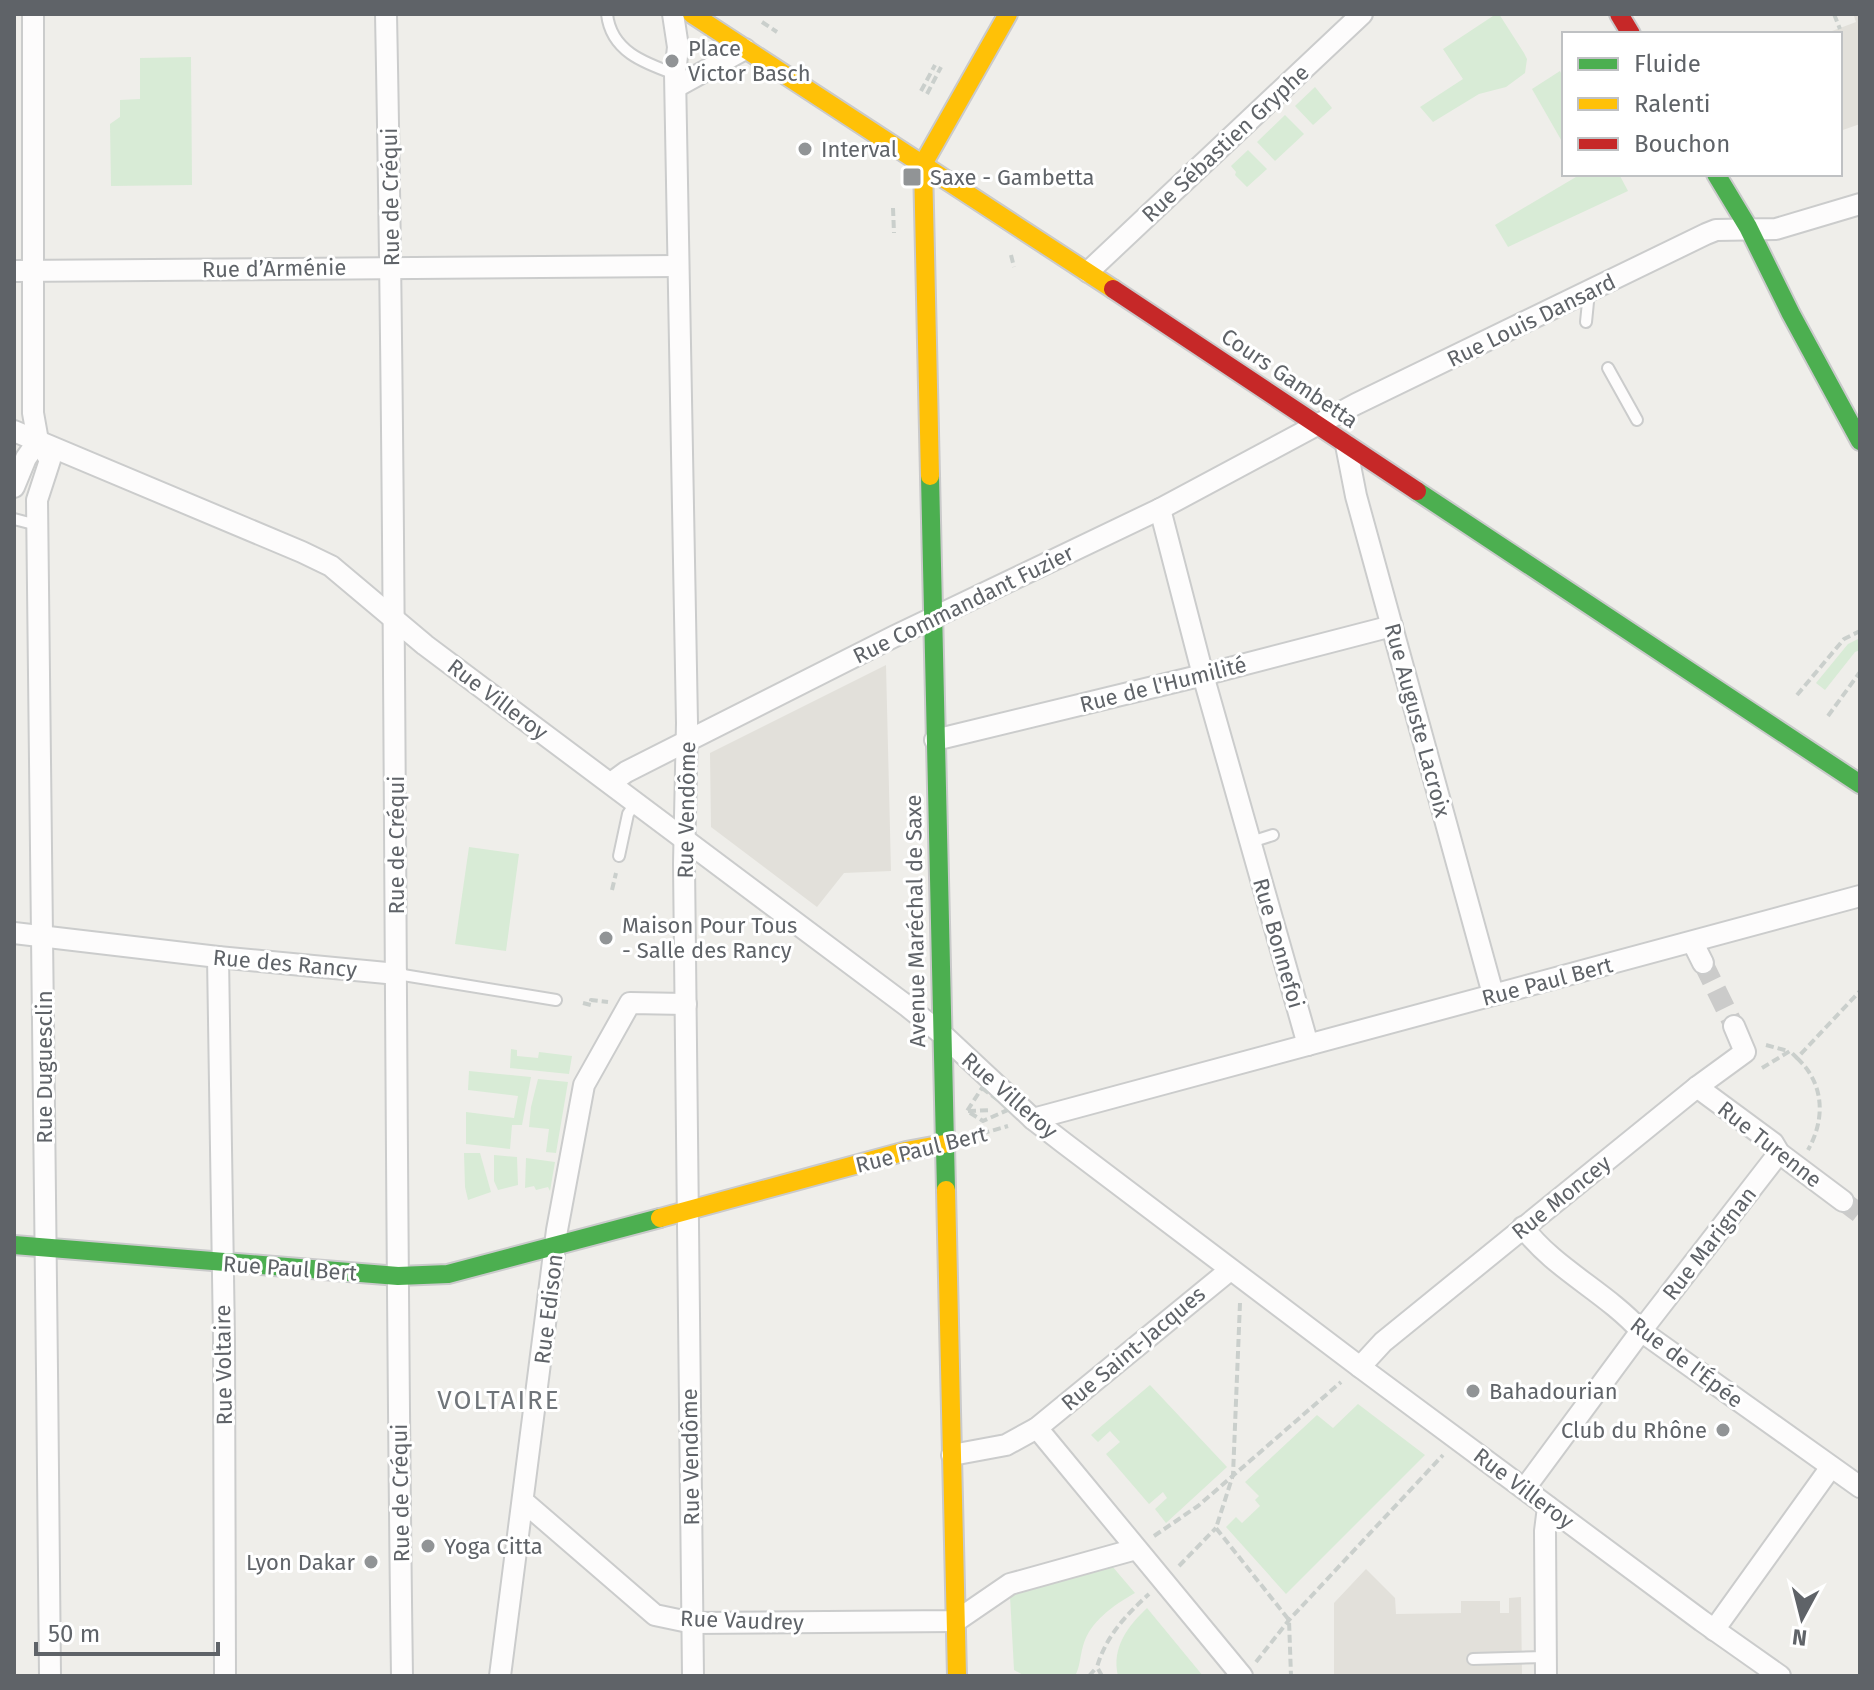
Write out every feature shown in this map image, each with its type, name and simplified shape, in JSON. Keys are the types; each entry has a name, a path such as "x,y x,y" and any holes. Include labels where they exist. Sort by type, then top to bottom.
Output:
{"main road":[{"name":"Cours Gambetta","path":"692,14 722,28 745,49 1088,272 1860,784"},
{"path":"923,164 1008,14"},
{"path":"1619,14 1630,32"},
{"name":"Avenue Maréchal de Saxe","path":"923,164 957,1676"},
{"path":"1717,176 1748,227 1860,441"},
{"name":"Rue Paul Bert","path":"14,1245 398,1276 448,1274 906,1151 944,1144"}],"street":[{"path":"14,487 26,458 38,441 33,413 23,271 33,14"},
{"name":"Rue de Créqui","path":"386,14 395,621 402,1676"},
{"name":"Rue Vendôme","path":"673,14 678,47 675,81 687,743 687,1211 693,1676"},
{"name":"Rue Sébastien Gryphe","path":"1088,272 1362,14"},
{"path":"675,81 745,49"},
{"name":"Rue Louis Dansard","path":"1317,426 1356,404 1716,230 1748,227 1776,229 1860,204"},
{"name":"Rue d’Arménie","path":"23,271 678,266"},
{"name":"Rue Commandant Fuzier","path":"611,783 619,775 932,618 1160,509 1317,426"},
{"name":"Rue Villeroy","path":"14,431 38,441 57,456 321,561 355,585 395,621 942,1034 1033,1119 1230,1270 1780,1676"},
{"name":"Rue Auguste Lacroix","path":"1346,445 1356,496 1493,994"},
{"name":"Rue Duguesclin","path":"50,1676 37,500 57,456"},
{"name":"Rue Bonnefoi","path":"1160,509 1203,675 1308,1045"},
{"name":"Rue de l'Humilité","path":"935,740 1392,626"},
{"name":"Rue Paul Bert","path":"1033,1119 1860,896"},
{"name":"Rue des Rancy","path":"14,933 397,974"},
{"path":"1693,943 1703,963"},
{"name":"Rue Voltaire","path":"218,957 225,1676"},
{"name":"Rue Edison","path":"500,1676 556,1247 584,1085 630,1003 686,1004"},
{"name":"Rue Moncey","path":"1360,1367 1383,1342 1523,1227 1745,1052 1734,1026"},
{"name":"Rue Turenne","path":"1697,1087 1773,1143 1779,1153 1801,1159 1843,1201"},
{"name":"Rue Marignan","path":"1525,1488 1641,1331 1779,1153"},
{"name":"Rue de l'Épée","path":"1523,1227 1534,1242 1621,1309 1641,1331 1860,1487"},
{"name":"Rue Saint-Jacques","path":"952,1455 1006,1445 1037,1428 1230,1270"},
{"path":"1037,1428 1163,1583 1248,1670"},
{"path":"1714,1630 1831,1467"},
{"name":"Rue Vaudrey","path":"523,1501 655,1615 693,1623 956,1621"},
{"path":"1546,1667 1545,1531 1548,1507"},
{"path":"956,1621 1010,1584 1136,1549"}],"lane":[{"path":"607,14 615,38 628,53 675,81"},
{"path":"1586,322 1589,292"},
{"path":"1608,368 1637,420"},
{"path":"14,519 37,525"},
{"path":"619,856 628,814 636,802"},
{"path":"1251,842 1273,835"},
{"name":"Rue des Rancy","path":"397,974 556,1000"},
{"path":"1473,1659 1546,1667"}],"path":[{"path":"1834,14 1840,29"},
{"path":"762,22 777,32"},
{"path":"921,91 935,65"},
{"path":"927,94 941,67"},
{"path":"893,208 894,233"},
{"path":"1011,255 1014,267"},
{"path":"1797,695 1844,639 1860,631"},
{"path":"1828,716 1860,672"},
{"path":"1797,1058 1860,991"},
{"path":"1767,1044 1790,1051 1812,1075 1819,1093 1818,1131 1801,1159"},
{"path":"1759,1071 1790,1051"},
{"name":"Rue Paul Bert","path":"944,1144 1033,1119"},
{"path":"1089,1676 1097,1667 1103,1647 1127,1614 1163,1583 1216,1528 1233,1475 1240,1300 1230,1270"},
{"path":"1136,1549 1198,1506 1360,1367"},
{"path":"1248,1670 1289,1620 1459,1439"},
{"path":"1216,1528 1289,1620 1291,1676"},
{"path":"1097,1667 1102,1676"},
{"path":"996,1676 1017,1676"}],"shaded area":[{"path":"1860,14 1860,124 1842,130 1842,32 1829,32 1856,22 1854,16"},
{"path":"886,665 891,871 844,873 817,907 711,827 710,753"},
{"path":"1366,1569 1395,1598 1396,1614 1461,1613 1461,1601 1500,1601 1500,1613 1509,1613 1509,1598 1521,1597 1522,1676 1334,1676 1334,1603"}],"green space":[{"path":"1499,14 1527,59 1525,73 1506,87 1479,94 1433,122 1420,107 1463,79 1443,49"},
{"path":"191,57 192,185 111,186 110,124 120,117 120,100 140,99 140,58"},
{"path":"1560,71 1562,142 1532,89"},
{"path":"1315,87 1332,108 1313,125 1295,106"},
{"path":"1285,115 1304,134 1275,161 1257,142"},
{"path":"1248,150 1267,169 1247,187 1231,166"},
{"path":"1578,176 1620,176 1628,191 1508,247 1495,225"},
{"path":"1860,638 1860,650 1855,652 1825,690 1816,683 1848,644"},
{"path":"469,847 519,854 506,951 455,944"},
{"path":"511,1049 517,1050 517,1056 538,1058 539,1052 572,1056 569,1074 510,1068"},
{"path":"469,1071 531,1077 522,1125 512,1125 510,1149 466,1144 466,1112 514,1118 518,1096 468,1090"},
{"path":"538,1079 568,1082 556,1153 546,1152 549,1129 529,1127"},
{"path":"464,1153 480,1153 491,1192 468,1200"},
{"path":"494,1155 517,1157 518,1185 498,1190 494,1181"},
{"path":"526,1158 555,1162 550,1191 548,1187 536,1190 534,1186 525,1188"},
{"path":"1150,1385 1227,1467 1166,1523 1155,1509 1167,1498 1163,1492 1149,1504 1106,1454 1120,1442 1110,1431 1098,1442 1091,1435"},
{"path":"1358,1404 1425,1455 1286,1594 1226,1527 1236,1517 1242,1523 1260,1506 1255,1500 1259,1496 1245,1482 1317,1415 1333,1428"},
{"path":"1112,1566 1135,1593 1111,1608 1091,1629 1075,1676 1025,1676 1014,1670 1010,1596"},
{"path":"1147,1608 1203,1676 1118,1676 1119,1647 1133,1622"}],"tunnel":[{"path":"1703,963 1734,1026"},
{"path":"1843,1201 1860,1214"}],"traffic: fast":[{"path":"1717,176 1748,227 1860,441"},
{"path":"930,476 946,1190"},
{"path":"1417,491 1860,784"},
{"path":"14,1245 398,1276 448,1274 660,1218"}],"traffic: slow":[{"path":"692,14 1113,289"},
{"path":"930,476 923,164 1008,14"},
{"path":"660,1218 906,1151 944,1144"},
{"path":"946,1190 957,1676"}],"traffic: jam":[{"path":"1619,14 1630,32"},
{"path":"1113,289 1417,491"}],"place":[{"name":"Place Victor Basch","path":"672,61"},
{"name":"Interval","path":"805,149"},
{"name":"Saxe - Gambetta","path":"912,177"},
{"name":"Maison Pour Tous - Salle des Rancy","path":"606,938"},
{"name":"Bahadourian","path":"1473,1391"},
{"name":"Club du Rhône","path":"1723,1430"},
{"name":"Yoga Citta","path":"428,1546"},
{"name":"Lyon Dakar","path":"371,1562"}],"district":[{"name":"VOLTAIRE","path":"499,1400"}]}
